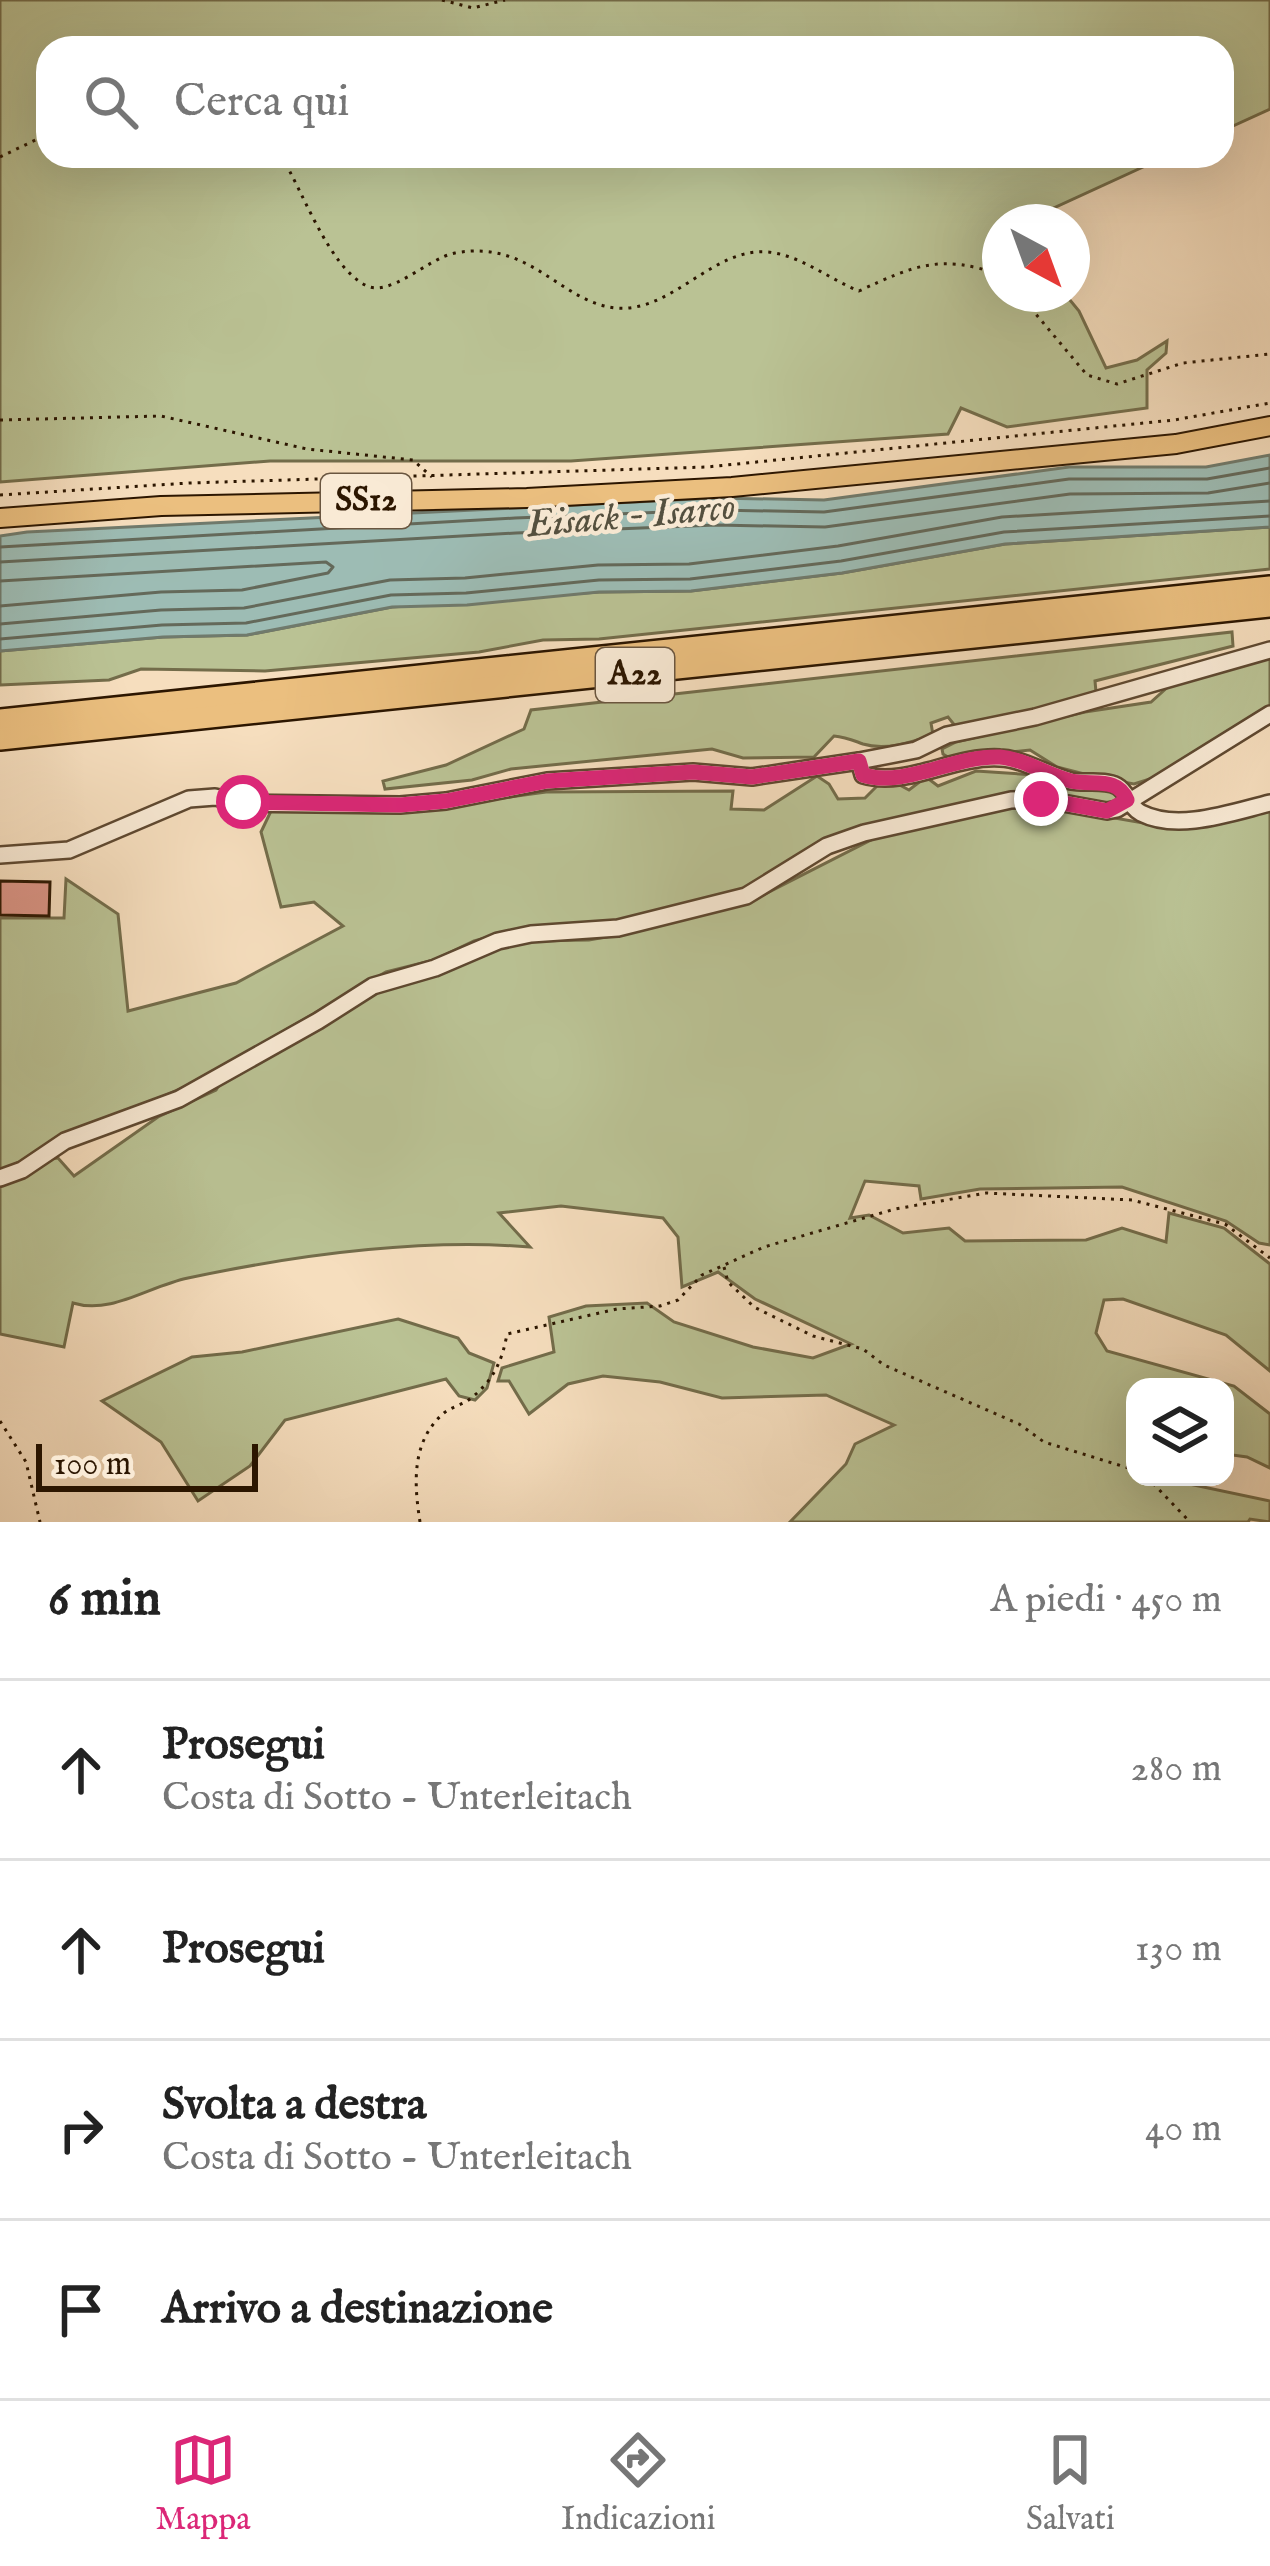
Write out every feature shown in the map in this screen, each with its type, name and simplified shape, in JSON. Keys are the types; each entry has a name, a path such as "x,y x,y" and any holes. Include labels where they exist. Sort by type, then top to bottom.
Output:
{"highway":[{"name":"A22","path":"0,720 1270,587"},
{"name":"A22","path":"0,739 1270,606"}],"main road":[{"name":"SS12","path":"0,518 161,506 547,497 711,488 1176,444 1270,426"}],"street":[{"path":"0,856 69,850 189,800 215,797 243,802 400,805 547,781 693,772 752,777 859,761 916,750 947,735 1035,717 1270,650"},
{"path":"0,1178 65,1141 179,1099 373,986 435,968 498,941 618,928 746,896 827,846 864,832 990,804 1041,799 1107,811 1164,783 1270,714"},
{"path":"859,761 863,775 880,780 960,761 1003,757 1073,782 1112,784 1141,813 1175,820 1270,803"}],"path":[{"path":"442,0 473,8 505,0"},
{"path":"0,157 36,140"},
{"path":"288,168 331,246 363,284 377,290 456,253 522,259 591,301 619,308 660,298 745,253 768,252 797,260 859,291 935,261 982,268"},
{"path":"1034,312 1087,375 1117,384 1183,362 1270,354"},
{"path":"0,496 189,482 497,476 772,461 1174,420 1270,403"},
{"path":"0,420 161,416 307,449 413,460 432,477"},
{"path":"420,1522 416,1470 429,1432 445,1412 469,1400 501,1367 507,1334 678,1300 702,1275 764,1246 896,1210 986,1192 1132,1200 1225,1224 1270,1258"},
{"path":"724,1265 728,1282 754,1306 813,1336 863,1349 884,1365 1019,1424 1044,1442 1126,1467"},
{"path":"0,1421 26,1462 40,1522"},
{"path":"1156,1486 1190,1522"}],"green space":[{"path":"0,0 1270,0 1270,109 1234,126 1234,36 36,36 36,168 1141,168 1063,204 982,204 982,312 1079,312 1106,368 1137,360 1167,341 1166,353 1147,370 1147,408 1007,427 961,408 948,434 571,461 270,461 0,482"},
{"path":"1270,527 1270,569 599,639 543,640 479,652 265,671 141,669 109,680 0,685 0,651 247,635 392,607 599,592 691,591 842,573 1005,544"},
{"path":"1232,632 1233,646 1095,681 1096,692 1055,706 956,727 948,717 931,723 933,735 899,745 872,746 834,736 814,757 743,758 712,749 511,769 472,780 385,789 383,781 446,765 524,729 531,710"},
{"path":"1270,658 1270,706 1153,778 1134,784 1057,767 1030,750 951,759 943,754 942,749 956,742 1151,702 1170,685"},
{"path":"976,771 1035,775 1112,790 1118,799 1112,805 1042,793 871,824 823,840 757,883 731,893 622,920 504,933 474,941 434,960 386,972 197,1081 0,1171 0,918 64,918 66,879 118,914 128,1011 236,983 343,926 314,902 281,907 261,832 271,811 395,813 546,792 733,791 731,809 764,810 817,776 838,799 865,798 877,786 894,782 909,790 926,777 938,786"},
{"path":"1040,805 1149,824 1270,811 1270,1245 1226,1221 1122,1187 980,1189 921,1199 919,1186 865,1181 850,1218 869,1215 903,1233 949,1228 965,1241 1086,1240 1122,1228 1166,1242 1169,1213 1224,1228 1270,1264 1270,1371 1226,1335 1123,1299 1104,1300 1096,1333 1107,1351 1205,1378 1126,1378 1126,1486 1199,1486 1270,1501 1270,1522 790,1522 846,1464 855,1444 894,1425 826,1395 722,1398 660,1382 603,1376 568,1384 529,1414 509,1381 498,1381 502,1368 554,1352 549,1317 586,1306 647,1303 674,1322 753,1347 813,1358 851,1344 755,1299 718,1272 682,1287 678,1237 663,1218 561,1206 499,1213 530,1247 401,1247 272,1262 188,1278 102,1305 73,1303 64,1347 0,1334 0,1186 48,1159 58,1158 74,1176 158,1117 216,1090 221,1082 374,991 527,941 617,935 755,899 879,836 1007,806"},
{"path":"398,1319 458,1338 469,1353 494,1363 487,1388 475,1400 459,1396 446,1379 285,1420 250,1466 198,1501 161,1442 102,1401 192,1357 242,1352"},
{"path":"1234,1386 1270,1414 1270,1468 1234,1455"}],"water":[{"name":"Eisack - Isarco","path":"1270,455 1270,527 1005,544 842,573 691,591 599,592 392,607 247,635 0,651 0,536 716,498 824,500 1069,467 1206,467"}],"building":[{"path":"0,881 50,882 49,916 0,915"}],"route":[{"path":"243,802 400,805 547,781 693,772 752,777 859,761 863,775 880,780 960,761 1003,757 1073,782 1112,784 1123,790 1127,800 1107,811 1041,799"}]}
